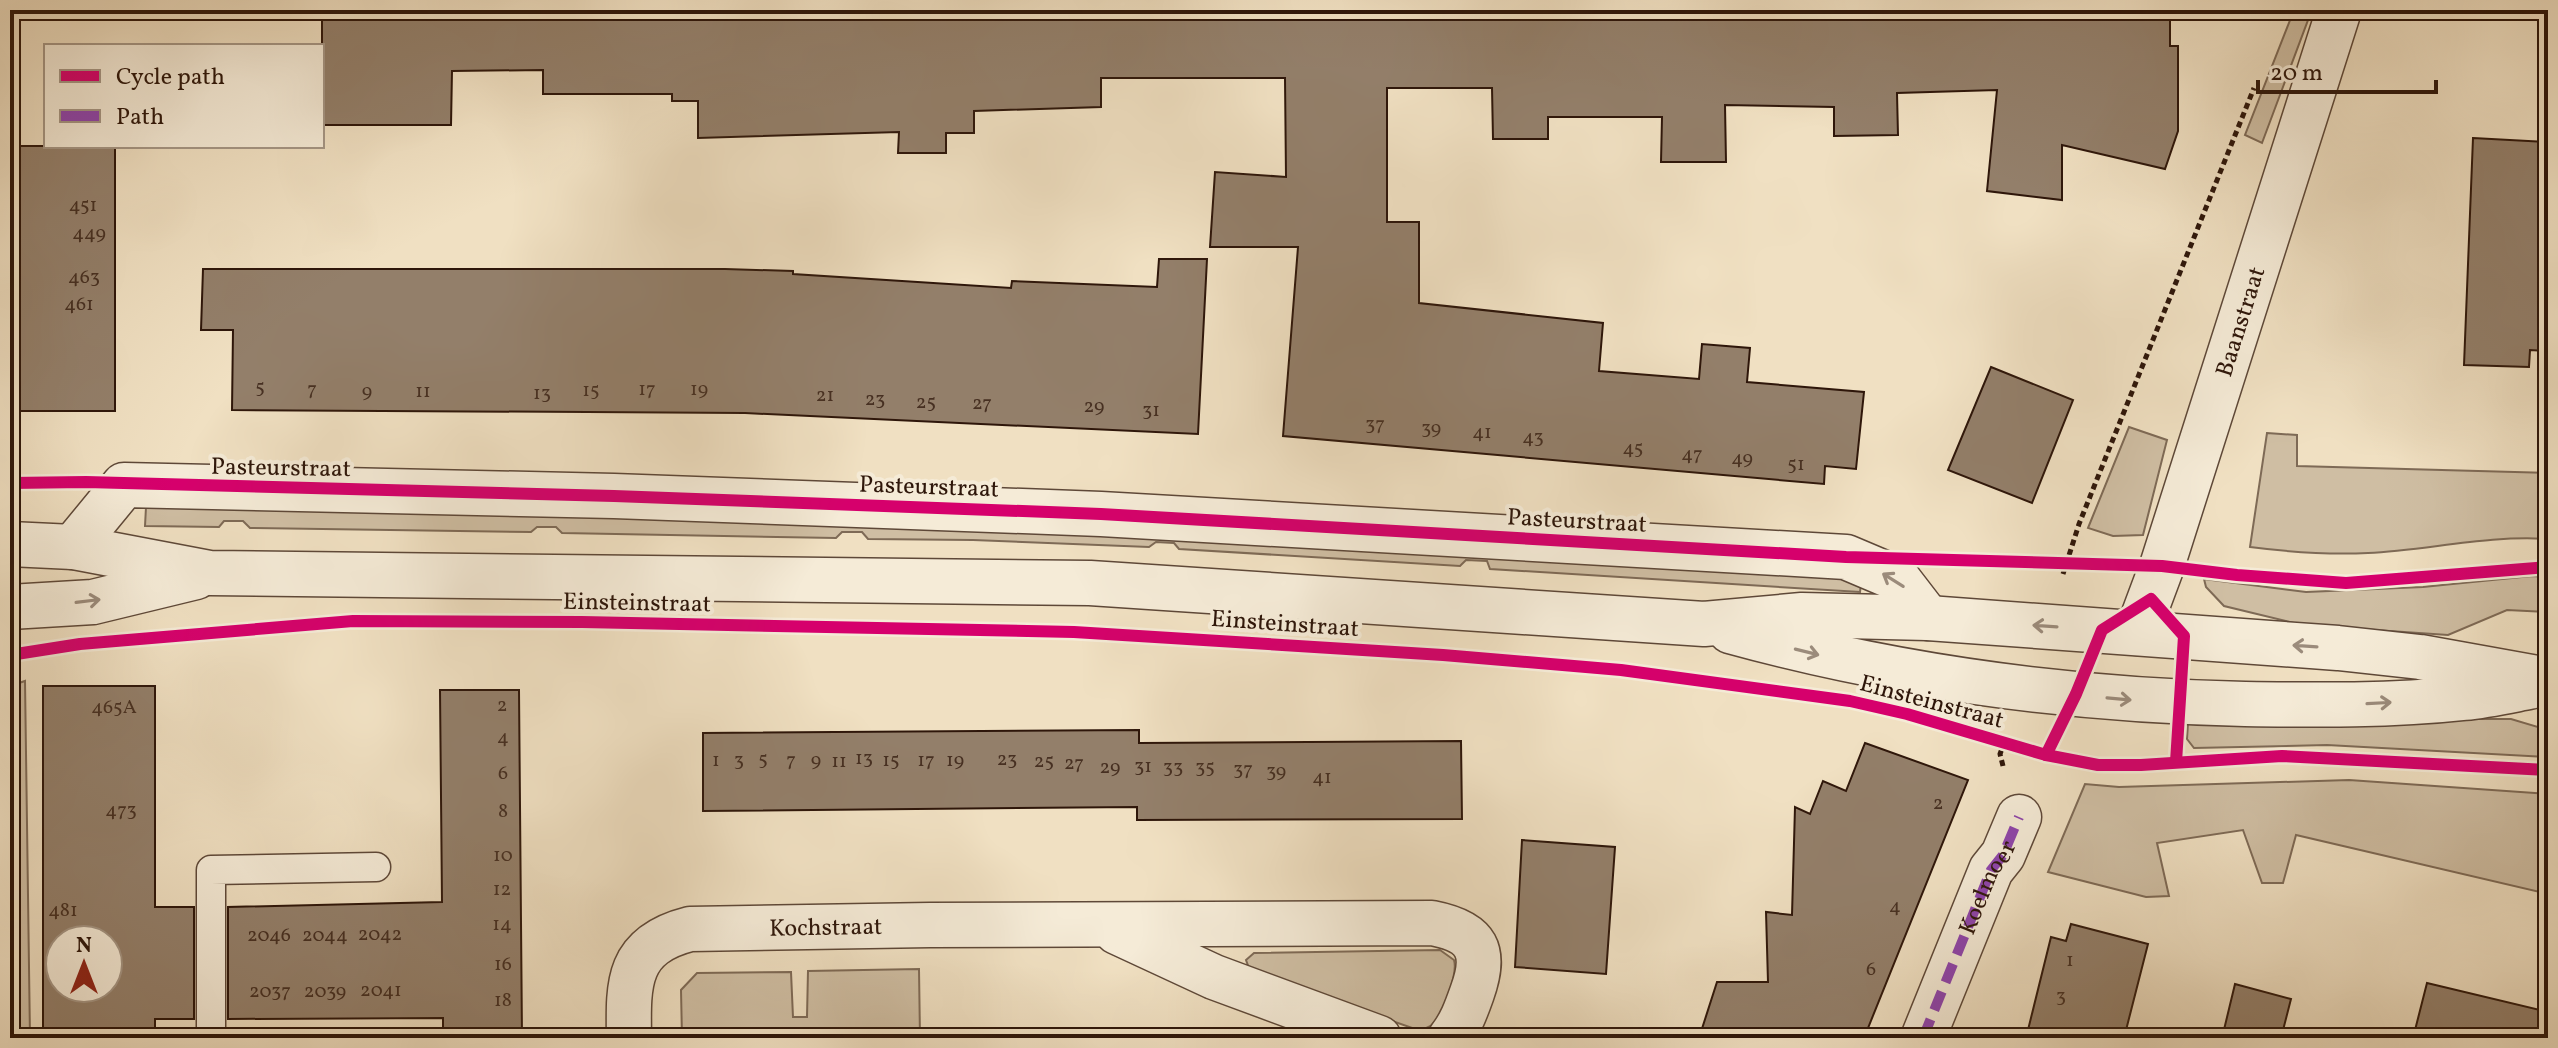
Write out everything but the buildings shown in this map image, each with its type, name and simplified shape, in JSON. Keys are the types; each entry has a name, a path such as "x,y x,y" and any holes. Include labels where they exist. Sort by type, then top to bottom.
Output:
{"street":[{"name":"Baanstraat","path":"2137,633 2162,566 2339,10"},
{"name":"Pasteurstraat","path":"73,547 124,485 614,496 1101,514 1846,557 1898,579 1928,618"},
{"name":"Einsteinstraat","path":"10,544 73,547 210,573 1090,583 1704,624 1802,615 1928,618 2338,648 2420,657 2548,682"},
{"name":"Einsteinstraat","path":"10,607 93,602 210,573"},
{"name":"Einsteinstraat","path":"1704,624 1812,654 1936,676 2161,702 2320,705 2464,698 2548,682"},
{"name":"Koelmoer","path":"1923,1038 1991,870 2003,855 2019,817"},
{"name":"Kochstraat","path":"629,1038 629,994 636,967 648,948 666,935 690,929 1432,923 1454,927 1474,941 1480,956 1479,972 1460,1025 1450,1038"},
{"name":"Kochstraat","path":"1103,926 1214,977 1379,1038"}],"lane":[{"path":"211,1038 211,870 376,867"}],"path":[{"path":"2046,626 2079,524 2257,81"},
{"path":"2051,563 2162,566"},
{"path":"2019,817 2000,754 2025,688"}],"shaded area":[{"path":"2294,10 2311,12 2262,143 2245,135"},
{"path":"2129,427 2167,440 2143,535 2113,536 2088,528"},
{"path":"2267,433 2297,435 2297,466 2548,473 2548,539 2503,539 2353,554 2250,547"},
{"path":"146,507 921,522 1862,578 1860,592 1490,569 1487,561 1466,560 1460,566 1179,549 1174,543 1156,542 1149,547 868,539 862,532 842,532 836,538 562,533 556,527 537,527 531,532 250,528 243,521 224,521 219,527 145,526"},
{"path":"2548,577 2548,612 2507,610 2448,635 2302,625 2224,606 2206,587 2204,579 2306,592 2423,587"},
{"path":"25,681 30,1038 10,1038 10,686"},
{"path":"2511,719 2548,730 2548,757 2327,745 2194,748 2187,739 2188,723"},
{"path":"2349,780 2548,794 2548,894 2296,835 2283,883 2262,883 2243,830 2157,843 2169,896 2146,897 2048,872 2085,784 2119,787"},
{"path":"1440,950 1454,960 1452,983 1438,1018 1421,1029 1250,971 1246,960 1254,953"},
{"path":"919,969 920,1038 682,1038 681,990 697,973 791,972 793,1017 807,1017 808,971"}],"marked path":[{"path":"1923,1038 1991,870 2003,855 2019,817"}],"cycle path":[{"path":"10,483 86,482 614,496 1101,514 1846,557 2162,566 2346,583 2548,567"},
{"path":"2046,755 2076,694 2102,630 2151,599 2184,636 2176,762"},
{"path":"10,655 80,644 353,621 582,622 1074,632 1443,655 1621,670 1850,701 1907,714 2046,755 2098,765 2282,756 2548,770"}]}
